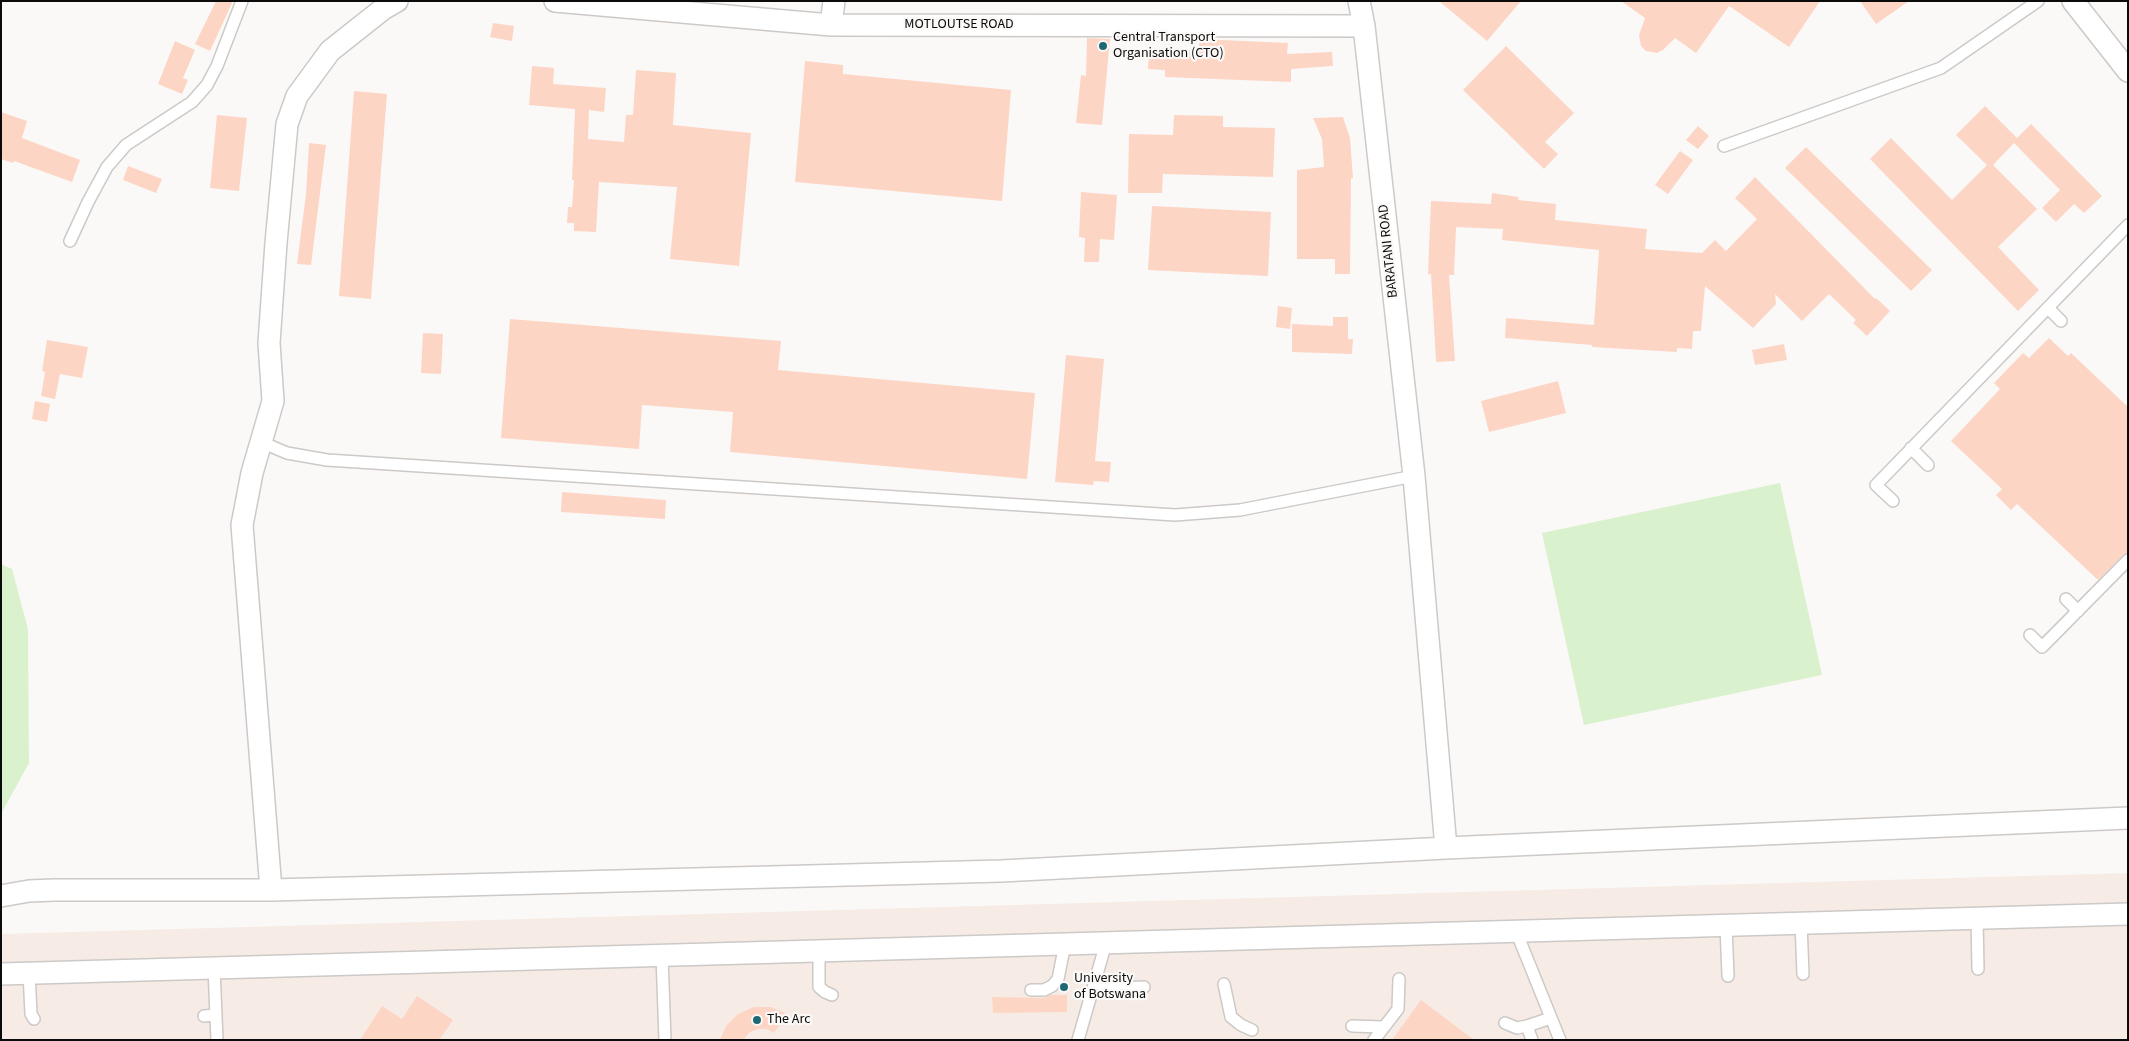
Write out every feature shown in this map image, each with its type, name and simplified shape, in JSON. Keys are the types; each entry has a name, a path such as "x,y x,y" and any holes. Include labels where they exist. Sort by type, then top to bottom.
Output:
{"street":[{"path":"271,890 242,525 261,442 273,401 269,343 276,243 288,124 297,96 330,51 397,1"},
{"name":"MOTLOUTSE ROAD","path":"555,1 831,25 1364,26"},
{"path":"831,25 834,1"},
{"name":"BARATANI ROAD","path":"1359,1 1364,26 1414,476 1446,848"},
{"path":"2073,1 2128,71"},
{"path":"1,896 29,891 54,890 271,890 1001,871 1446,848 2128,818"},
{"path":"1,974 2128,914"}],"lane":[{"path":"70,241 107,167 126,145 192,102 207,85 217,66 242,1"},
{"path":"1724,146 1941,68 2038,1"},
{"path":"1893,501 1876,485 2128,224"},
{"path":"2048,308 2062,321"},
{"path":"261,442 287,454 327,460 1175,515 1240,510 1414,476"},
{"path":"1911,448 1928,465"},
{"path":"2030,635 2042,647 2128,560"},
{"path":"2066,599 2078,611"},
{"path":"1977,918 1978,969"},
{"path":"1801,923 1803,974"},
{"path":"1726,925 1728,976"},
{"path":"1516,931 1560,1040"},
{"path":"1081,1038 1106,943"},
{"path":"1031,990 1044,990 1052,986 1058,979 1065,944"},
{"path":"819,951 820,986 832,996"},
{"path":"662,956 665,1040"},
{"path":"214,968 218,1040"},
{"path":"29,974 31,1014 34,1019"},
{"path":"1374,1040 1398,1009 1399,979"},
{"path":"1224,984 1231,1017 1241,1025 1252,1030"},
{"path":"1093,989 1144,987"},
{"path":"204,1016 216,1015"},
{"path":"1505,1023 1513,1028 1527,1026 1551,1018"},
{"path":"1352,1026 1384,1027"},
{"path":"1527,1026 1532,1040"}],"shaded area":[{"name":"University of Botswana","path":"2128,873 2128,1040 1,1040 1,934"}],"green space":[{"path":"1780,483 1822,675 1584,725 1542,533"},
{"path":"1,564 12,569 28,629 29,763 1,814"}],"building":[{"path":"216,1 233,1 210,51 195,44"},
{"path":"1439,1 1521,1 1487,41"},
{"path":"1621,1 1820,1 1789,47 1729,6 1696,53 1675,38 1663,50 1657,53 1646,51 1641,46 1639,35 1645,18"},
{"path":"1860,1 1909,1 1876,24"},
{"path":"493,23 514,26 512,41 490,37"},
{"path":"1087,38 1110,39 1102,125 1076,123 1081,75 1086,76"},
{"path":"1199,39 1288,43 1287,54 1332,52 1333,66 1291,69 1291,82 1165,77 1165,70 1148,69 1149,54 1166,55 1166,49 1199,51"},
{"path":"175,41 195,50 183,78 188,80 182,94 158,84"},
{"path":"1506,46 1574,113 1545,142 1558,154 1544,169 1463,90"},
{"path":"805,61 843,65 843,74 1011,90 1002,201 795,182"},
{"path":"532,66 554,68 553,84 606,88 604,112 589,110 588,139 624,142 626,115 633,115 636,70 676,73 673,125 751,133 739,266 670,259 677,187 599,182 596,232 574,231 574,223 567,223 568,207 572,207 574,180 572,180 575,109 529,105"},
{"path":"354,91 387,94 371,299 339,296"},
{"path":"1985,106 2017,138 2031,124 2102,196 2084,213 2074,204 2056,222 2042,208 2060,190 2014,143 1993,165 2037,209 1998,247 2039,290 2018,311 1870,159 1891,138 1952,200 1987,165 1956,135"},
{"path":"1,112 27,121 22,138 80,160 72,182 14,161 13,163 1,159"},
{"path":"217,115 247,118 239,191 210,188"},
{"path":"1174,115 1223,116 1223,127 1275,128 1273,177 1163,174 1162,193 1128,193 1129,134 1173,135"},
{"path":"1343,117 1350,138 1353,178 1351,178 1350,274 1335,274 1335,259 1297,259 1297,170 1324,167 1322,139 1313,118"},
{"path":"1698,126 1709,136 1698,149 1686,140"},
{"path":"309,143 326,145 311,265 297,264 306,194"},
{"path":"1806,147 1932,270 1911,291 1785,168"},
{"path":"1680,151 1693,160 1668,194 1655,185"},
{"path":"128,166 162,179 156,193 123,180"},
{"path":"1755,177 1875,299 1890,311 1867,336 1853,323 1856,320 1829,294 1802,321 1775,294 1776,304 1753,328 1705,286 1701,331 1693,331 1692,349 1677,348 1677,352 1592,347 1592,345 1505,338 1506,318 1594,325 1599,250 1502,240 1503,229 1456,227 1454,275 1449,275 1455,361 1436,362 1431,274 1428,274 1431,201 1491,204 1492,193 1519,197 1518,200 1556,204 1555,220 1647,229 1645,249 1702,253 1715,240 1726,251 1757,219 1735,198"},
{"path":"1081,192 1117,195 1114,240 1100,239 1099,262 1084,262 1085,238 1079,237"},
{"path":"1152,206 1271,212 1268,276 1148,270"},
{"path":"1278,306 1292,308 1290,329 1276,327"},
{"path":"1333,317 1348,317 1348,339 1353,339 1352,354 1292,352 1292,324 1333,326"},
{"path":"510,319 781,341 778,370 1035,393 1027,479 730,452 733,412 642,405 639,449 501,438"},
{"path":"423,333 443,334 441,374 421,373"},
{"path":"2049,338 2068,356 2071,353 2128,407 2128,553 2123,555 2098,580 2017,504 2011,510 1996,495 2002,489 1951,441 2000,389 1994,383 2023,353 2029,358"},
{"path":"47,340 88,347 82,378 60,374 55,399 41,396 45,372 42,371"},
{"path":"1784,344 1787,360 1755,365 1752,350"},
{"path":"1066,355 1104,359 1095,461 1111,462 1109,482 1094,481 1093,485 1055,482"},
{"path":"1558,381 1566,413 1489,432 1481,401"},
{"path":"35,401 50,404 47,422 32,419"},
{"path":"562,492 666,500 665,519 561,512"},
{"path":"1050,995 1067,995 1067,1012 993,1013 992,997 1044,998"},
{"path":"417,996 453,1020 439,1040 360,1040 382,1006 402,1019"},
{"path":"1421,1000 1474,1040 1392,1040"},
{"name":"The Arc","path":"754,1007 771,1007 787,1014 774,1033 767,1029 758,1029 750,1032 743,1040 720,1040 726,1026 738,1014"}],"place":[{"name":"Central Transport Organisation (CTO)","path":"1103,46"},
{"name":"University of Botswana","path":"1064,987"},
{"name":"The Arc","path":"757,1020"}]}
